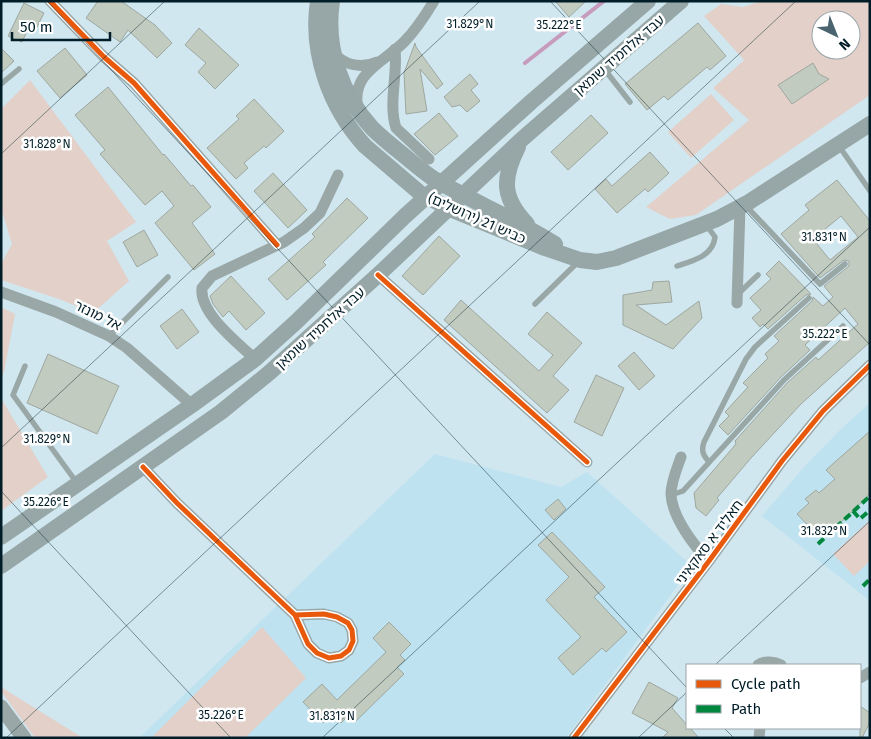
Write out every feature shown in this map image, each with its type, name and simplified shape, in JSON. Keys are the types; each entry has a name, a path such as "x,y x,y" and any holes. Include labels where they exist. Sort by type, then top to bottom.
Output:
{"main road":[{"name":"כביש 21 (ירושלים)","path":"318,1 316,20 317,45 323,72 341,113 358,138 374,154 427,196 448,208 545,248 580,260 605,261 706,224 742,206 870,124"},
{"name":"כביש 21 (ירושלים)","path":"332,1 330,30 339,74 358,111 383,138 426,173 442,183 532,230 580,260"},
{"name":"עבד אלחמיד שומאן","path":"1,566 221,412 269,373 378,275 521,140 680,3"},
{"name":"עבד אלחמיד שומאן","path":"1,537 192,405 255,359 296,322 405,216 640,4"},
{"path":"521,140 508,168 506,185 510,200 532,230"},
{"path":"393,170 404,190 407,204 405,216"}],"street":[{"path":"50,1 104,57 134,83 277,245"},
{"path":"358,111 356,102 361,81 370,69 412,34 434,1"},
{"path":"395,49 394,122 396,128 430,160"},
{"path":"333,51 342,61 356,66 363,66 380,60"},
{"path":"255,359 209,312 203,300 202,288 212,276 277,245 304,228 320,213 338,175"},
{"path":"737,299 742,206"},
{"path":"378,275 587,462"},
{"name":"אל מונזר","path":"1,292 56,312 109,336 127,348 192,405"},
{"name":"חאליד א סאקאיני","path":"574,738 709,561 782,461 824,411 870,365"},
{"path":"681,457 671,495 684,529 695,547 709,561"},
{"path":"143,467 295,615 308,644 316,653 329,658 341,656 349,650 353,641 352,630 348,623 337,617 324,614 295,615"},
{"path":"760,664 775,662 779,664"},
{"path":"1,707 24,738"}],"lane":[{"path":"1,84 19,69"},
{"path":"604,69 630,102"},
{"path":"838,144 870,191"},
{"path":"742,206 820,284 845,264"},
{"path":"677,266 697,260 714,245 715,238 706,224"},
{"path":"535,304 580,260"},
{"path":"737,299 758,275"},
{"path":"109,336 168,277"},
{"path":"709,462 704,456 702,449 704,442 746,359 755,347 809,298"},
{"path":"671,495 683,490 784,380 843,326"},
{"path":"25,366 13,395 78,484"}],"shaded area":[{"path":"762,1 870,1 870,95 696,215 670,219 646,207 749,120 713,88 744,60 704,16 721,4 743,7"},
{"path":"30,80 136,222 107,241 129,281 93,313 59,299 1,280 1,264 12,244 1,208 1,109"},
{"path":"711,94 734,120 691,158 668,132"},
{"path":"1,307 15,314 4,372 1,377"},
{"path":"1,398 48,477 1,511"},
{"path":"870,403 870,601 762,516 805,466 841,429"},
{"path":"435,454 561,487 587,472 692,566 566,738 139,738"},
{"path":"870,520 870,561 854,576 833,554"},
{"path":"262,627 306,678 245,738 151,738"},
{"path":"1,687 83,738 35,738 1,691"}],"building":[{"path":"98,1 121,1 155,25 172,43 157,58 128,30 120,42 86,18"},
{"path":"555,1 586,1 569,17"},
{"path":"24,3 44,13 36,29 30,25 22,42 8,36"},
{"path":"698,23 726,56 710,70 707,67 668,100 664,96 647,110 625,84"},
{"path":"199,28 239,65 215,89 198,72 206,63 185,45"},
{"path":"415,43 443,84 437,89 420,69 427,111 406,114 404,73"},
{"path":"1,48 14,61 1,73"},
{"path":"65,48 87,75 60,98 37,71"},
{"path":"813,63 819,74 829,79 792,104 778,85"},
{"path":"470,74 478,84 471,90 480,101 467,112 460,105 452,107 444,97"},
{"path":"108,87 163,155 191,186 193,185 211,207 192,223 215,254 194,270 155,223 174,206 162,191 145,205 100,154 105,150 75,115"},
{"path":"254,99 284,131 266,148 264,146 244,163 248,168 236,179 207,148 239,119 236,116"},
{"path":"439,113 458,136 435,155 414,134"},
{"path":"591,115 608,133 568,170 551,152"},
{"path":"650,152 669,173 648,192 645,189 617,213 595,189 606,179 612,186"},
{"path":"273,173 307,210 288,228 254,191"},
{"path":"837,180 870,221 870,342 801,404 717,498 719,500 706,516 696,508 694,493 736,444 735,441 787,383 816,357 818,360 858,324 845,308 805,345 810,350 781,377 728,435 719,426 729,416 725,412 748,387 743,383 768,358 765,354 779,341 774,336 812,301 813,297 823,306 833,297 824,286 849,266 849,261 844,260 820,278 781,234 809,210 805,205","holes":["841,216 858,237 830,260 813,239"]},
{"path":"347,198 368,218 323,262 326,265 287,300 268,279 315,237 312,234"},
{"path":"144,230 158,255 137,267 123,242"},
{"path":"439,236 460,256 423,295 402,276"},
{"path":"779,261 811,294 806,295 768,329 763,324 760,327 752,318 761,310 750,298 771,279 766,274"},
{"path":"231,276 265,313 246,330 229,311 223,317 213,304 210,296"},
{"path":"669,281 672,302 636,305 666,325 699,301 702,318 673,349 623,325 623,295 652,290 653,282"},
{"path":"461,300 539,371 553,355 528,334 547,312 582,343 553,376 569,390 547,413 444,320"},
{"path":"182,309 199,332 177,349 160,326"},
{"path":"634,352 655,376 639,390 618,366"},
{"path":"48,354 119,386 97,434 27,403"},
{"path":"596,375 624,388 602,436 574,422"},
{"path":"870,431 870,494 832,531 828,527 818,536 797,514 809,503 805,499 816,490 819,493 835,479 826,470"},
{"path":"558,499 566,509 554,520 545,510"},
{"path":"552,532 605,587 594,597 627,632 606,652 602,648 573,675 558,658 581,637 546,600 569,577 538,545"},
{"path":"389,622 411,644 400,655 405,660 397,667 404,674 355,722 348,716 341,723 332,714 323,723 303,702 322,684 337,700 386,652 373,638"},
{"path":"649,682 678,698 672,708 686,724 686,729 691,729 699,738 662,738 668,732 632,713"},
{"path":"861,707 870,713 870,722 862,738 860,738"}],"waterway":[{"path":"525,63 604,1"}],"marked path":[{"path":"818,544 870,496"},
{"path":"853,511 860,519 870,510"},
{"path":"863,586 870,579"}],"cycle path":[{"path":"50,1 104,57 134,83 277,245"},
{"path":"378,275 587,462"},
{"path":"574,738 709,561 782,461 823,411 870,365"},
{"path":"143,467 177,503 295,615 308,644 317,653 329,658 341,656 349,650 353,641 352,630 348,623 337,617 324,614 295,615"}]}
